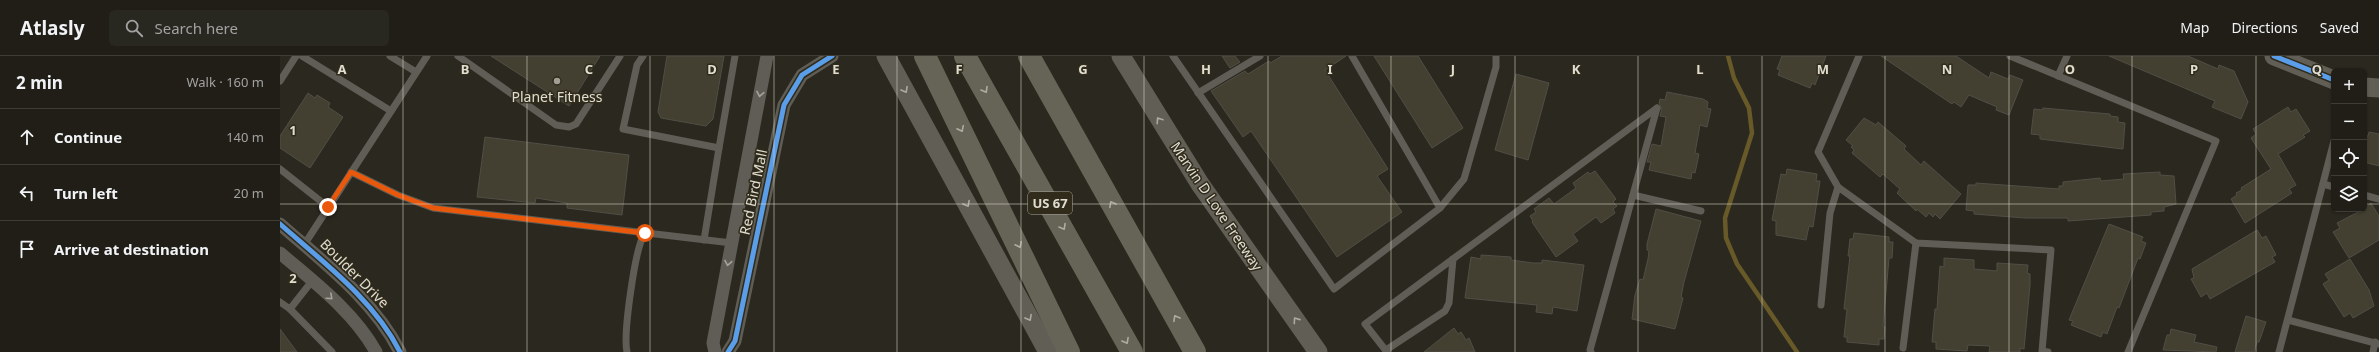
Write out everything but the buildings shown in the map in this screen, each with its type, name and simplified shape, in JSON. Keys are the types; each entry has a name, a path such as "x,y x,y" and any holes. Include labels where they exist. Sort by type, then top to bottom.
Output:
{"highway":[{"path":"926,56 1069,352"},
{"name":"US 67","path":"966,56 1132,352"},
{"path":"1029,56 1195,352"},
{"path":"1044,56 1064,118"}],"main road":[{"path":"886,56 1048,352"},
{"name":"Marvin D Love Freeway","path":"1121,56 1200,184 1318,352"},
{"path":"2274,56 2331,79"},
{"path":"2367,87 2379,88"}],"street":[{"name":"Red Bird Mall","path":"714,352 713,343 767,56"},
{"name":"Red Bird Mall","path":"728,352 735,340 784,106 802,75 832,56"},
{"name":"Boulder Drive","path":"280,224 352,289 380,320 400,352"},
{"path":"280,253 334,300 370,341 376,352"}],"lane":[{"path":"280,81 296,56"},
{"path":"302,56 390,111"},
{"path":"390,56 416,72"},
{"path":"304,245 427,56"},
{"path":"458,56 556,125 569,127 576,124 620,56"},
{"path":"643,56 637,65 623,129 719,148"},
{"path":"704,240 735,56"},
{"path":"1173,56 1334,289 1440,208 1464,178 1496,67 1496,56"},
{"path":"1198,93 1260,56"},
{"path":"1352,56 1440,208"},
{"path":"1859,56 1818,152 1838,187 1916,243 2051,250 2042,351 2048,352"},
{"path":"2010,56 2216,141 2128,352"},
{"path":"2058,76 2067,56"},
{"path":"1453,259 1449,303 1445,311 1386,351 1365,324 1657,108 1590,350 1591,352"},
{"path":"2279,352 2331,153"},
{"path":"280,169 328,207"},
{"path":"351,172 398,195 433,208 732,243"},
{"path":"2323,184 2331,186"},
{"path":"1821,305 1830,213 1838,187"},
{"path":"1633,194 1701,211"},
{"path":"2367,196 2379,199"},
{"path":"627,352 626,332 638,247 645,233"},
{"path":"1903,348 1916,243"},
{"path":"290,309 312,281"},
{"path":"280,302 290,309 332,352"},
{"path":"2288,320 2377,343 2373,352"}],"waterway":[{"path":"1728,56 1734,78 1749,108 1752,133 1725,218 1726,238 1737,264 1797,352"}],"cycle path":[{"path":"728,352 735,341 784,105 802,75 832,56"},
{"path":"2274,56 2331,79"},
{"path":"280,224 330,267 362,299 389,333 400,352"}],"place":[{"name":"Planet Fitness","path":"557,81"}],"route":[{"path":"328,207 351,172 398,195 433,208 645,233"}]}
